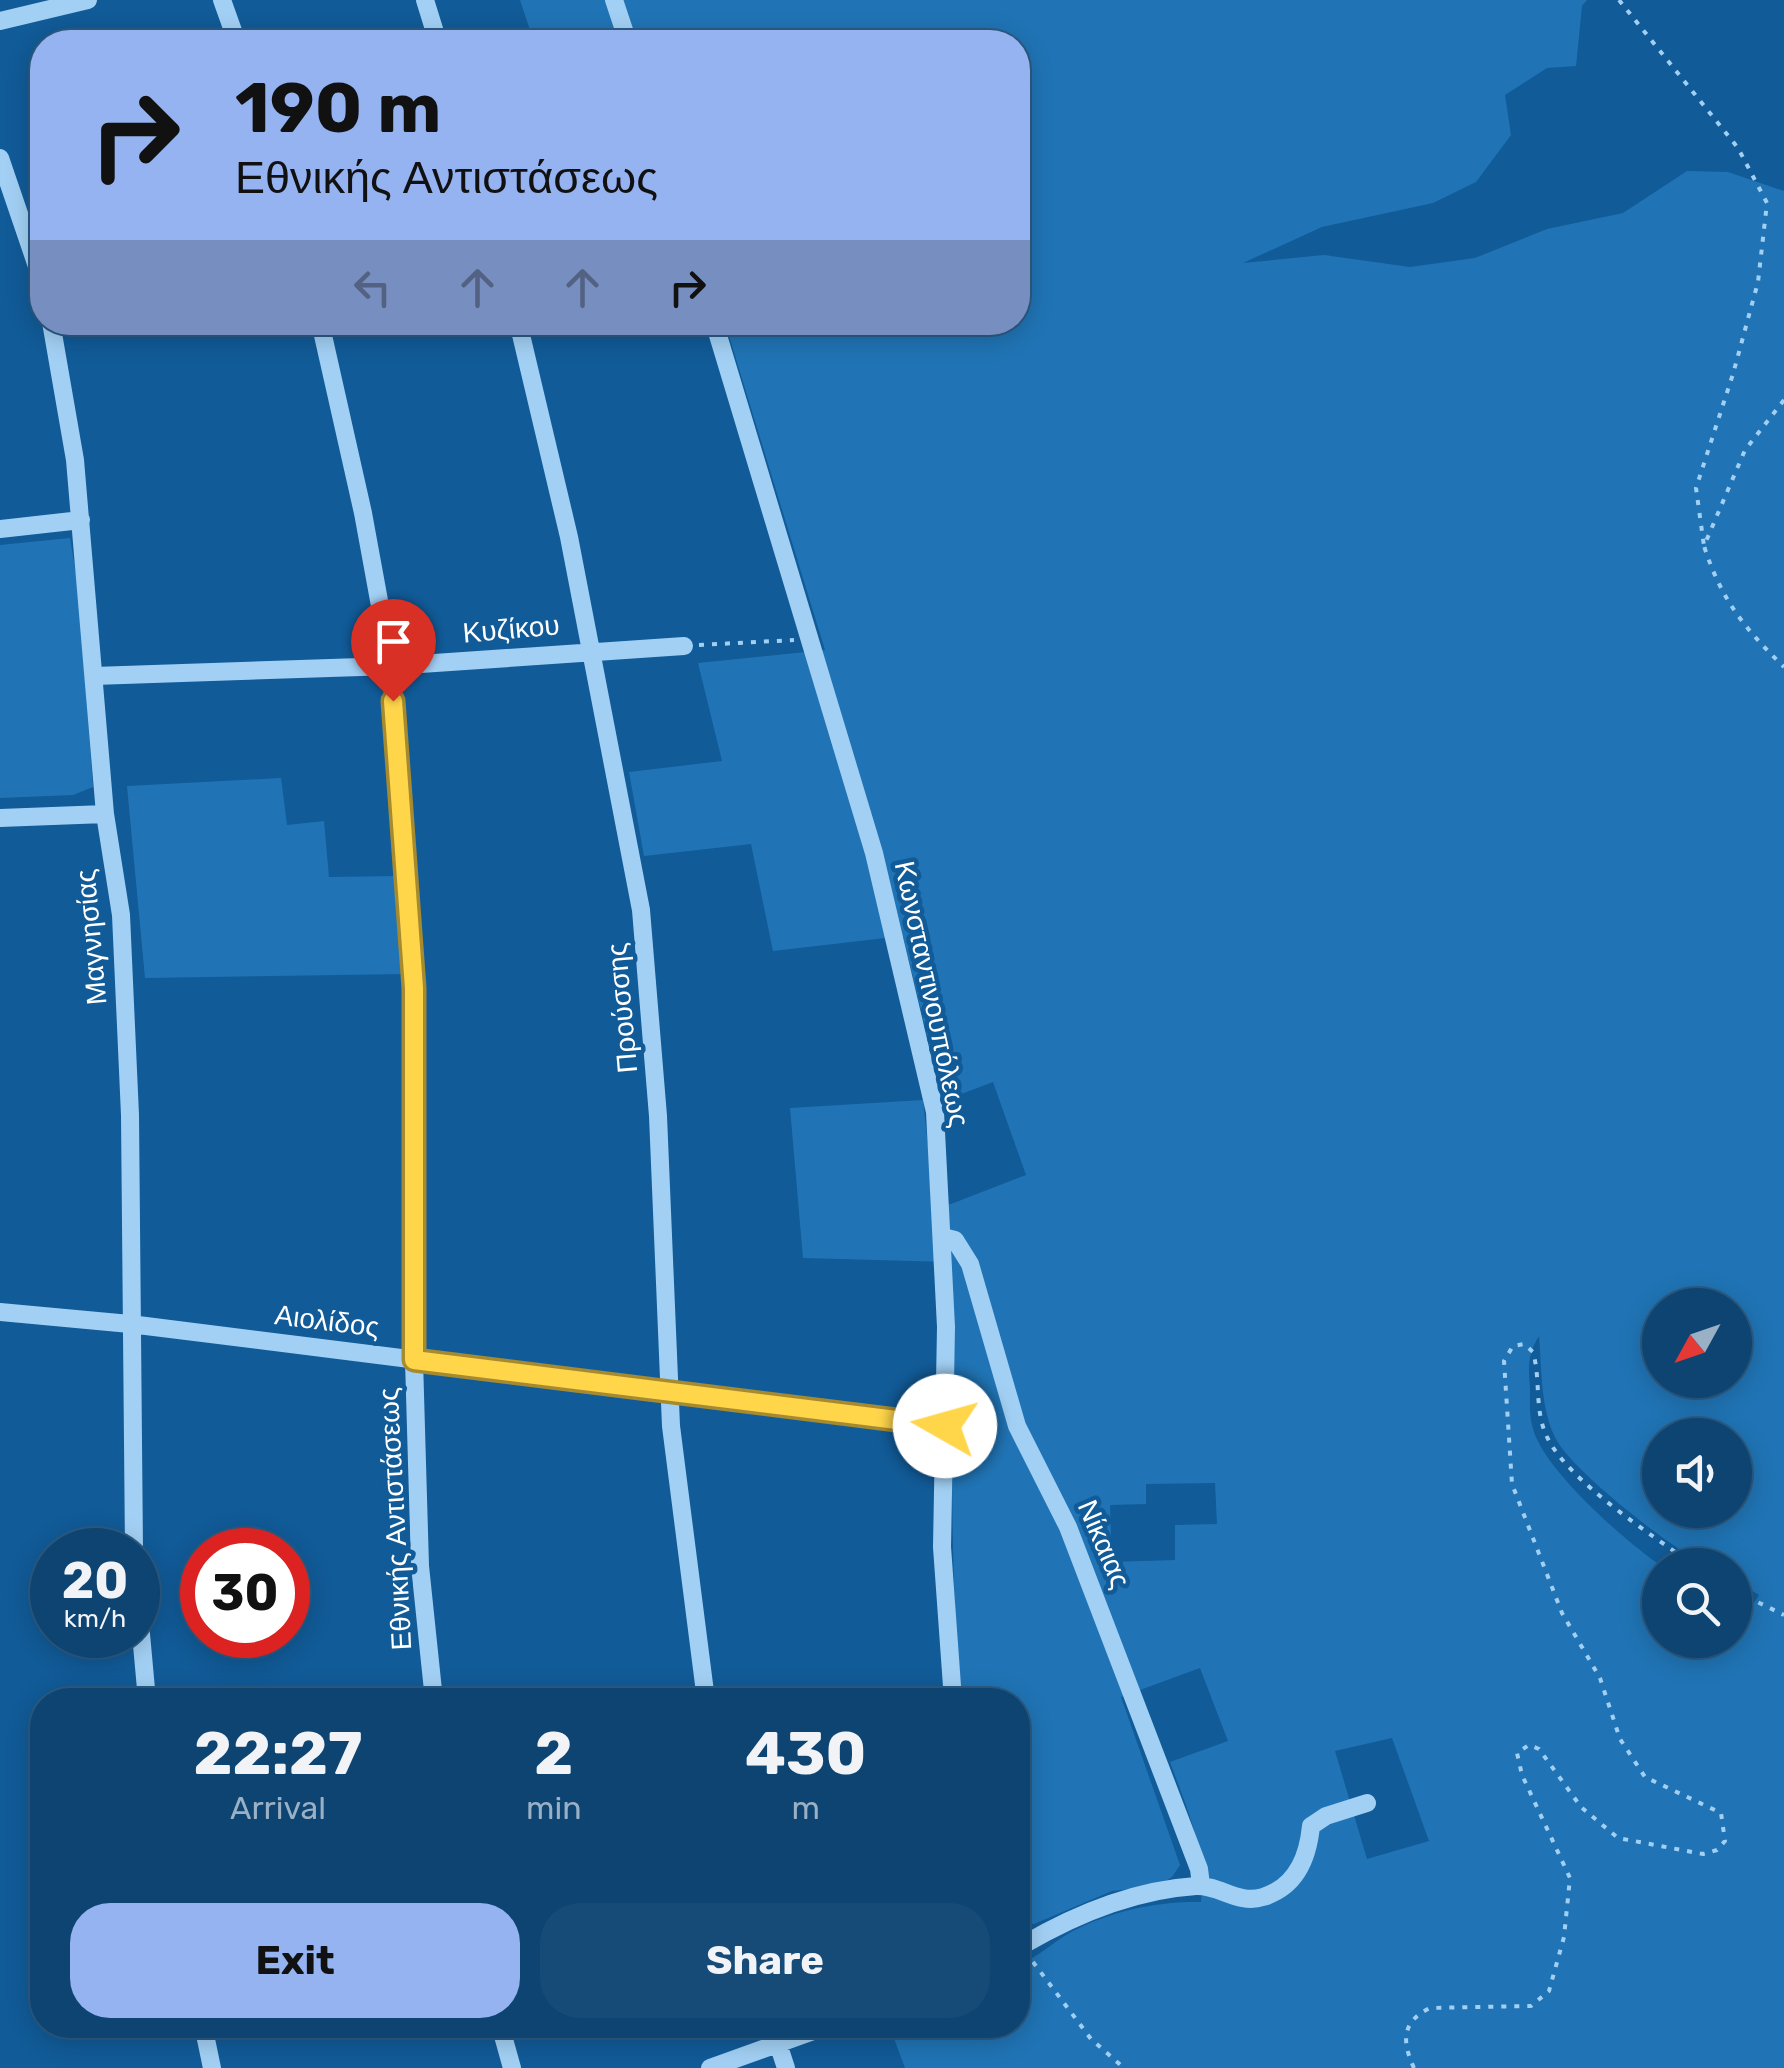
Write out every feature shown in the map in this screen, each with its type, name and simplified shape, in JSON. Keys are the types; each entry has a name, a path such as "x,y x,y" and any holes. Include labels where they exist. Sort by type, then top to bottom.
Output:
{"street":[{"path":"0,21 88,0"},
{"path":"222,0 232,30"},
{"path":"424,0 434,30"},
{"path":"614,0 624,30"},
{"path":"0,158 30,245"},
{"name":"Μαγνησίας","path":"53,335 82,520 105,814 120,915 130,1114 134,1528"},
{"name":"Εθνικής Αντιστάσεως","path":"323,335 364,513 391,666 414,988 414,1360 420,1566 433,1688"},
{"name":"Προύσσης","path":"521,335 592,650 620,789 645,948 658,1116 668,1392 687,1575 704,1688"},
{"name":"Κωνσταντινουπόλεως","path":"718,335 812,640 906,976 935,1112 943,1237 942,1547 952,1688"},
{"path":"0,529 82,520"},
{"name":"Κυζίκου","path":"94,676 391,666 684,646"},
{"path":"0,818 105,814"},
{"name":"Νίκαιας","path":"943,1237 955,1240 970,1264 1018,1426 1068,1528 1100,1606 1199,1869 1201,1886"},
{"name":"Αιολίδος","path":"0,1312 130,1324 945,1426"},
{"path":"143,1658 146,1688"},
{"path":"1030,1942 1070,1918 1108,1904 1201,1886 1251,1900 1276,1892 1302,1865 1312,1826 1326,1816 1367,1803"},
{"path":"206,2038 212,2068"},
{"path":"504,2038 512,2068"},
{"path":"710,2068 767,2038"},
{"path":"776,2038 786,2068"}],"path":[{"path":"1619,0 1738,148 1766,202 1758,282 1696,488 1704,546 1717,586 1748,632 1784,667"},
{"path":"1704,546 1745,450 1784,400"},
{"path":"684,646 812,640"},
{"path":"1414,2068 1403,2045 1408,2023 1416,2015 1430,2008 1531,2006 1550,1990 1564,1937 1570,1878 1522,1775 1518,1753 1529,1745 1539,1749 1581,1806 1618,1838 1703,1854 1717,1850 1725,1841 1721,1813 1645,1777 1632,1762 1600,1678 1562,1613 1512,1484 1504,1361 1513,1346 1524,1344 1533,1352 1546,1436 1563,1462 1672,1548"},
{"path":"1752,1599 1784,1615"},
{"path":"1030,1960 1091,2040 1124,2068"}],"shaded area":[{"path":"520,0 1587,0 1582,6 1576,66 1547,68 1505,95 1511,135 1476,182 1433,203 1322,227 1243,263 1324,255 1410,267 1475,258 1547,229 1623,213 1687,171 1728,172 1784,191 1784,2068 905,2068 894,2038 1030,2038 1030,1959 1071,1932 1118,1913 1168,1903 1201,1902 1198,1848 1170,1762 1228,1741 1200,1668 1121,1697 1180,1865 1172,1877 1158,1886 1112,1891 1030,1923 1030,1688 959,1688 953,1536 950,1262 803,1258 790,1108 923,1100 934,1202 951,1204 1026,1175 993,1082 943,1101 903,936 773,951 751,844 644,856 629,772 722,761 698,663 825,650 729,335 1030,335 1030,30 530,30","holes":["1215,1483 1217,1524 1175,1525 1175,1560 1112,1562 1110,1505 1146,1504 1146,1484","1392,1738 1429,1841 1367,1859 1335,1751"]},
{"path":"70,538 78,586 93,787 73,795 0,798 0,545"},
{"path":"281,778 287,825 324,821 329,877 398,876 406,974 145,978 127,786"}],"route":[{"path":"393,701 414,988 414,1360 945,1426"}]}
